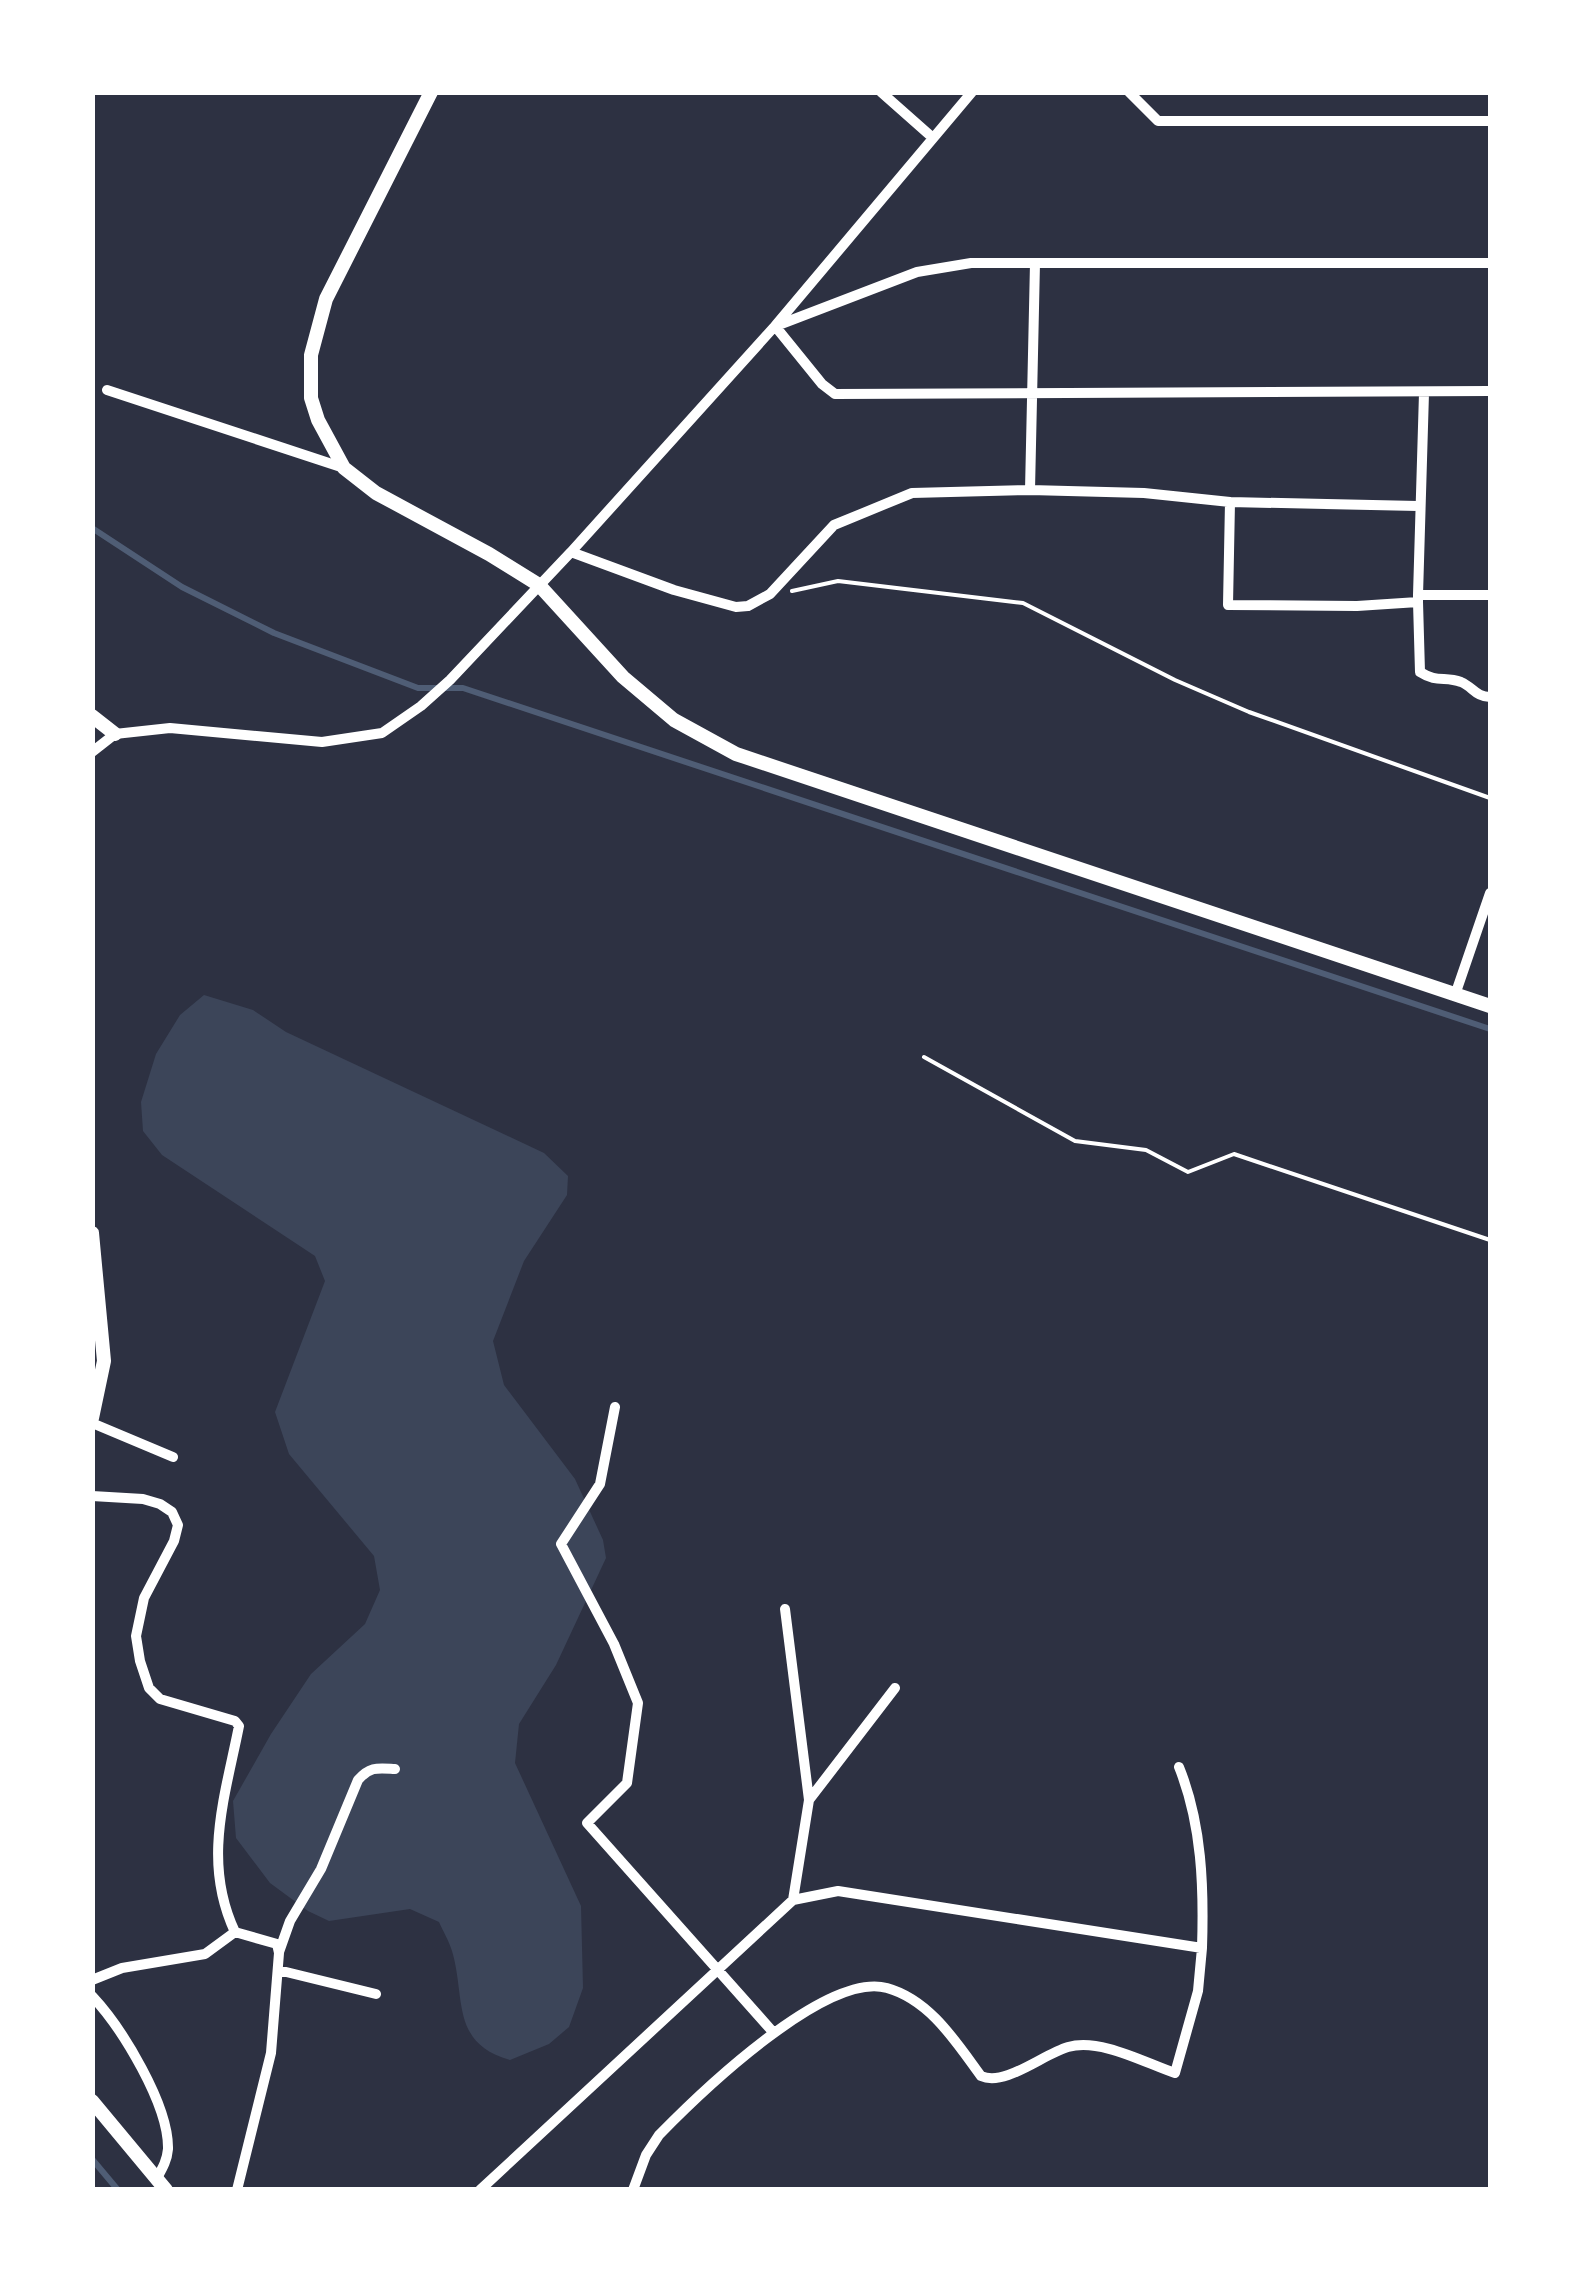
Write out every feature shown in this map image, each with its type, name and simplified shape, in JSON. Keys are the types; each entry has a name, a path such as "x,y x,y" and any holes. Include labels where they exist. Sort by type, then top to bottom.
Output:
{"street":[{"path":"344,468 310,398 311,355 326,299 431,92"},
{"path":"881,92 932,138"},
{"path":"92,752 115,734 170,728 322,742 382,733 421,706 571,552 775,326 972,92"},
{"path":"1129,92 1158,120 1490,120"},
{"path":"1030,490 1035,262"},
{"path":"775,326 917,272 971,263 1490,263"},
{"path":"775,326 822,384 835,394 1490,391"},
{"path":"108,390 344,468 376,493 539,585 623,677 674,720 736,754 1490,1006"},
{"path":"1424,393 1418,506 1420,672 1432,680 1460,682 1480,697 1490,697"},
{"path":"571,552 674,590 736,607 764,598 834,524 924,491 1144,493 1230,502 1418,506"},
{"path":"1230,502 1228,605 1356,606 1490,594"},
{"path":"92,716 115,734"},
{"path":"1456,995 1490,892"},
{"path":"92,1233 104,1360 92,1420 173,1458"},
{"path":"615,1406 600,1484 561,1544 614,1644 638,1703 628,1782 587,1823 773,2032"},
{"path":"92,1496 160,1504 172,1512 178,1526 144,1598 136,1636 148,1688 160,1698 236,1721 239,1726 217,1844 218,1882 236,1932"},
{"path":"786,1609 809,1800 793,1900"},
{"path":"809,1800 896,1688"},
{"path":"279,1954 290,1922 321,1870 358,1780 374,1767 395,1769"},
{"path":"632,2190 659,2135 773,2032 843,1992 868,1986 884,1987 925,2008 981,2076 990,2080 1006,2078 1072,2046 1100,2047 1175,2074 1198,1991 1203,1898 1190,1794 1179,1767"},
{"path":"480,2190 793,1900 838,1891 1202,1948"},
{"path":"92,1980 122,1968 205,1954 236,1932 277,1944 271,2053 237,2190"},
{"path":"278,1970 376,1994"},
{"path":"92,1996 128,2041 153,2092 168,2151 161,2184"},
{"path":"92,2101 161,2184"}],"path":[{"path":"764,598 838,581 1024,604 1175,680 1249,712 1490,798"},
{"path":"924,1057 1075,1142 1146,1150 1188,1172 1234,1154 1490,1240"}],"shaded area":[{"path":"204,995 253,1010 286,1032 544,1153 568,1176 567,1195 524,1261 493,1341 504,1385 575,1479 603,1540 606,1558 556,1665 519,1724 515,1763 581,1906 583,1988 569,2027 549,2044 510,2060 491,2052 469,2030 452,1951 439,1922 410,1909 329,1921 270,1883 236,1838 233,1801 271,1734 311,1674 365,1624 380,1590 374,1556 289,1454 275,1412 325,1281 315,1256 162,1155 143,1131 141,1102 156,1054 180,1015"}],"waterway":[{"path":"92,528 182,587 274,633 418,688 463,688 1490,1029"},
{"path":"92,2159 118,2190"}]}
